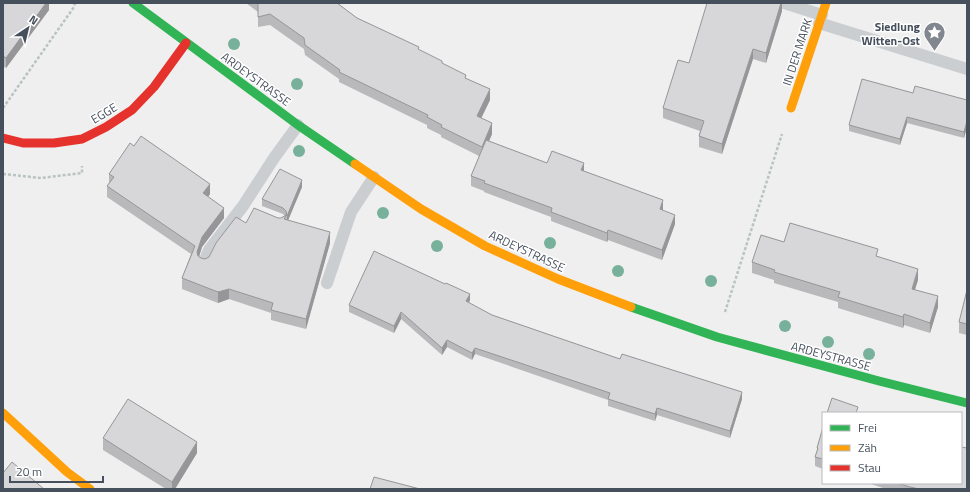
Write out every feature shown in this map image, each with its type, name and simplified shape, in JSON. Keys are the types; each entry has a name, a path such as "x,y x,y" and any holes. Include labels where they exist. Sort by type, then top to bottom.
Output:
{"main road":[{"name":"ARDEYSTRASSE","path":"134,3 298,125 421,209 485,246 558,279 717,337 967,403"},
{"name":"IN DER MARK","path":"791,108 826,3"},
{"name":"EGGE","path":"3,138 23,143 54,143 82,140 106,127 132,110 154,87 186,43"},
{"path":"3,413 67,472 90,489"}],"lane":[{"path":"784,3 820,19 967,69"},
{"path":"204,262 209,250 243,206 274,158 298,125"},
{"path":"327,283 351,212 374,177"},
{"path":"243,206 256,211"}],"path":[{"path":"3,108 76,3"},
{"path":"717,337 791,108"}],"building":[{"path":"3,3 46,3 6,58 3,56"},
{"path":"258,3 337,3 357,18 419,47 418,49 466,75 465,78 490,89 477,116 492,123 482,147 441,127 442,125 427,117 428,115 339,72 340,70 305,45 304,38 270,14 258,17"},
{"path":"707,3 781,3 766,53 753,49 722,144 699,136 704,121 663,108 678,60 689,63"},
{"path":"862,79 913,93 915,86 967,100 967,121 964,132 907,117 900,139 849,125"},
{"path":"141,136 210,184 203,193 224,208 202,237 197,252 198,256 201,258 205,259 209,257 216,243 236,217 246,223 254,208 278,218 286,215 284,219 330,232 306,319 271,310 273,303 229,289 218,292 182,278 195,246 107,186 114,177 109,174 130,143 134,146"},
{"path":"486,140 547,163 552,151 584,163 581,170 663,200 660,209 675,215 662,250 608,230 607,233 551,212 552,208 484,183 485,181 471,176"},
{"path":"280,169 302,180 287,216 286,211 283,208 262,199"},
{"path":"790,223 878,249 876,256 918,269 912,289 938,296 930,323 904,314 903,317 838,297 840,292 774,272 775,270 752,262 761,235 784,242"},
{"path":"374,251 470,294 466,301 492,315 620,359 622,354 742,392 730,431 657,408 655,414 608,399 610,393 475,348 472,353 447,340 442,348 401,312 394,326 349,305"},
{"path":"967,290 967,324 959,322"},
{"path":"832,398 858,407 856,412 827,412"},
{"path":"128,399 197,442 172,482 103,438"},
{"path":"822,430 822,459 815,457"},
{"path":"962,447 967,448 967,489 919,489 900,484 962,484"},
{"path":"12,462 44,489 3,489 3,473"},
{"path":"374,477 420,489 370,489"}],"traffic: fast":[{"path":"133,3 298,125 355,164"},
{"path":"631,307 717,337 967,403"}],"traffic: slow":[{"path":"791,108 826,3"},
{"path":"355,164 421,209 485,246 558,279 631,307"},
{"path":"3,413 67,472 90,489"}],"traffic: jam":[{"path":"3,138 23,143 54,143 82,139 106,127 132,110 154,87 186,43"}],"place":[{"name":"Siedlung Witten-Ost","path":"935,52"}]}
